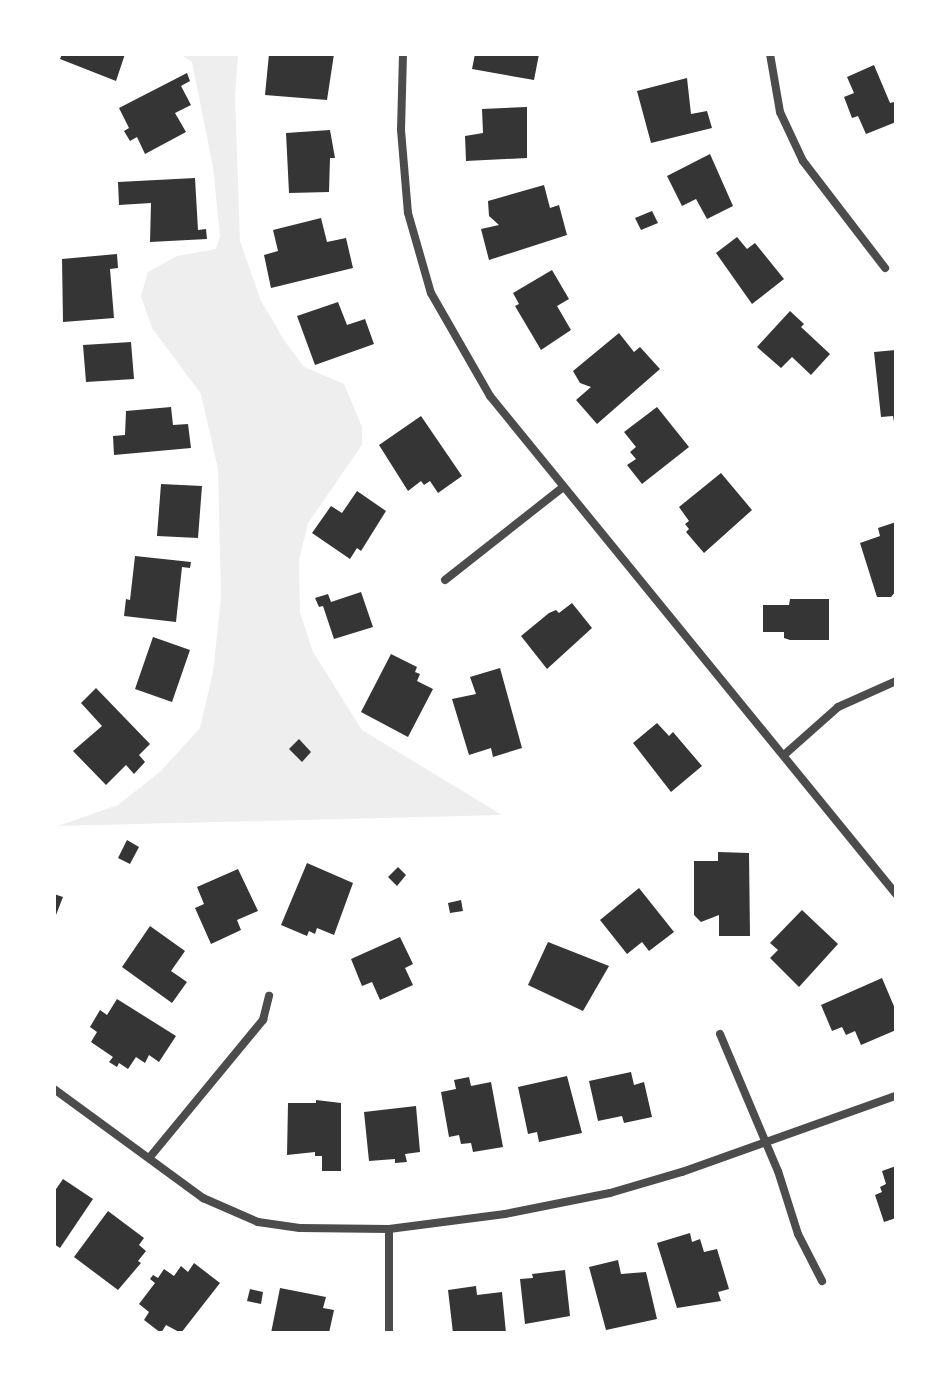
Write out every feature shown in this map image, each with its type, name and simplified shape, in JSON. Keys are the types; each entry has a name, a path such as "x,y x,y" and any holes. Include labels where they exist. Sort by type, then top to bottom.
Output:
{"street":[{"path":"403,54 401,130 408,213 431,293 490,396 896,894"},
{"path":"770,54 780,112 803,161 885,268"},
{"path":"445,580 563,487"},
{"path":"784,755 838,707 896,681"},
{"path":"150,1157 263,1020 269,996"},
{"path":"720,1034 798,1234 822,1281"},
{"path":"54,1089 203,1198 258,1222 300,1228 389,1229 505,1214 610,1193 682,1172 896,1096"},
{"path":"389,1229 389,1333"}],"shaded area":[{"path":"180,54 238,54 235,95 240,241 261,301 284,340 304,367 344,384 362,427 362,445 308,523 299,560 300,612 313,652 362,730 502,815 58,826 118,805 161,771 200,728 213,672 221,598 218,469 201,394 152,328 141,296 148,272 177,256 216,249 220,236 213,167 192,62"}],"building":[{"path":"62,54 125,54 116,81 60,59"},
{"path":"269,54 334,54 327,100 265,95"},
{"path":"475,54 539,54 534,80 472,69"},
{"path":"874,65 890,103 896,105 896,122 866,134 858,116 852,118 844,97 854,93 847,77"},
{"path":"187,73 190,81 181,86 191,105 175,113 186,132 145,154 137,137 130,141 124,131 129,128 119,108"},
{"path":"687,78 691,114 707,111 712,128 651,143 637,91"},
{"path":"527,107 527,158 466,161 465,136 483,133 482,109"},
{"path":"330,130 335,158 330,158 329,192 289,193 286,133"},
{"path":"710,154 733,206 707,219 696,199 682,206 667,176"},
{"path":"195,178 198,230 206,229 207,239 150,242 151,203 119,205 118,182"},
{"path":"544,185 550,208 559,205 567,235 489,260 481,229 499,225 489,216 488,201"},
{"path":"652,211 658,223 641,230 635,218"},
{"path":"321,218 327,242 346,238 353,268 271,288 264,255 278,251 273,230"},
{"path":"737,237 747,249 755,243 784,279 752,304 716,253"},
{"path":"117,254 118,268 110,269 114,318 63,322 62,259"},
{"path":"552,270 569,299 557,306 571,330 541,350 515,306 519,304 513,293"},
{"path":"338,302 347,325 365,319 374,344 315,365 297,316"},
{"path":"790,311 804,324 801,327 830,354 811,375 792,357 781,368 757,347"},
{"path":"619,333 634,352 640,347 660,369 597,424 576,400 591,387 580,383 573,371"},
{"path":"131,342 134,379 86,382 83,345"},
{"path":"896,350 894,422 893,416 881,417 874,352"},
{"path":"171,407 173,425 188,424 191,448 114,455 113,436 125,435 126,411"},
{"path":"657,407 689,447 642,484 627,465 636,459 630,452 636,447 624,432"},
{"path":"421,416 462,476 438,493 430,481 424,485 421,481 408,491 379,445"},
{"path":"721,473 752,510 704,553 686,532 689,529 685,524 689,521 679,507"},
{"path":"161,484 202,486 198,538 157,536"},
{"path":"357,491 386,511 361,551 357,548 350,559 312,533 331,506 342,513"},
{"path":"896,522 896,591 891,597 877,597 860,543 880,536 878,528"},
{"path":"135,556 191,562 190,568 182,567 176,622 124,616 126,599 130,600"},
{"path":"361,592 373,627 334,639 323,606 319,607 315,598 328,594 331,602"},
{"path":"790,599 829,599 829,640 790,640 784,638 784,632 763,632 763,605 789,605"},
{"path":"572,603 592,628 547,669 521,636 549,613 556,610 559,613"},
{"path":"153,637 190,650 172,702 135,689"},
{"path":"391,654 417,667 415,672 420,674 417,681 433,689 408,737 361,712"},
{"path":"500,668 522,748 493,757 491,748 469,755 452,699 476,694 470,677"},
{"path":"96,688 150,744 139,755 145,762 134,774 126,765 106,785 73,751 102,726 81,703"},
{"path":"657,723 669,736 673,732 702,766 671,792 633,743"},
{"path":"299,739 311,752 302,762 289,749"},
{"path":"127,840 139,847 130,864 118,858"},
{"path":"718,852 749,853 750,936 719,936 719,915 701,922 694,915 694,861 718,861"},
{"path":"307,863 353,883 334,935 317,928 315,934 309,931 307,936 281,925"},
{"path":"398,867 406,875 397,886 388,877"},
{"path":"238,869 258,911 237,920 241,930 211,944 195,908 204,904 197,887"},
{"path":"639,888 674,932 649,951 642,942 627,954 600,920"},
{"path":"54,894 63,897 54,920"},
{"path":"461,900 463,911 450,913 448,903"},
{"path":"802,910 838,944 799,987 770,958 778,950 770,943"},
{"path":"150,926 185,951 171,971 187,982 172,1003 122,967"},
{"path":"400,937 413,964 405,968 413,985 380,1000 372,982 362,986 351,959"},
{"path":"548,942 609,966 583,1011 528,985"},
{"path":"882,978 896,1011 896,1030 861,1045 855,1031 846,1035 842,1027 832,1031 821,1005"},
{"path":"117,999 176,1036 159,1062 149,1055 145,1063 136,1057 128,1069 119,1063 117,1067 109,1062 113,1057 91,1042 97,1032 90,1027 100,1010 107,1015"},
{"path":"631,1072 634,1085 644,1082 652,1117 624,1123 622,1116 598,1121 589,1081"},
{"path":"567,1076 582,1133 539,1142 537,1132 528,1134 518,1087"},
{"path":"469,1077 471,1086 491,1082 503,1147 473,1152 471,1143 461,1144 459,1135 449,1137 441,1092 456,1089 454,1080"},
{"path":"316,1100 341,1103 341,1171 322,1171 322,1156 315,1156 315,1152 287,1155 288,1103 316,1103"},
{"path":"416,1106 420,1152 405,1154 407,1162 395,1163 395,1159 369,1161 364,1112"},
{"path":"896,1166 896,1218 884,1222 875,1195 882,1192 880,1187 886,1184 882,1171"},
{"path":"63,1179 93,1199 60,1248 54,1244 54,1192"},
{"path":"108,1211 144,1238 139,1245 146,1251 138,1261 141,1263 118,1290 74,1257"},
{"path":"690,1233 692,1242 700,1239 704,1252 717,1249 729,1289 718,1292 721,1301 677,1308 657,1243"},
{"path":"618,1260 621,1274 646,1272 657,1319 606,1330 589,1267"},
{"path":"194,1263 220,1283 181,1333 166,1325 161,1333 144,1320 149,1312 139,1304 155,1283 150,1279 153,1275 158,1278 164,1269 174,1276 181,1266 188,1272"},
{"path":"565,1270 570,1316 525,1324 520,1279 533,1278 532,1274"},
{"path":"476,1286 477,1295 502,1292 506,1333 453,1333 448,1290"},
{"path":"280,1288 326,1297 323,1308 334,1310 329,1333 271,1333"},
{"path":"250,1289 263,1292 261,1304 247,1301"}]}
